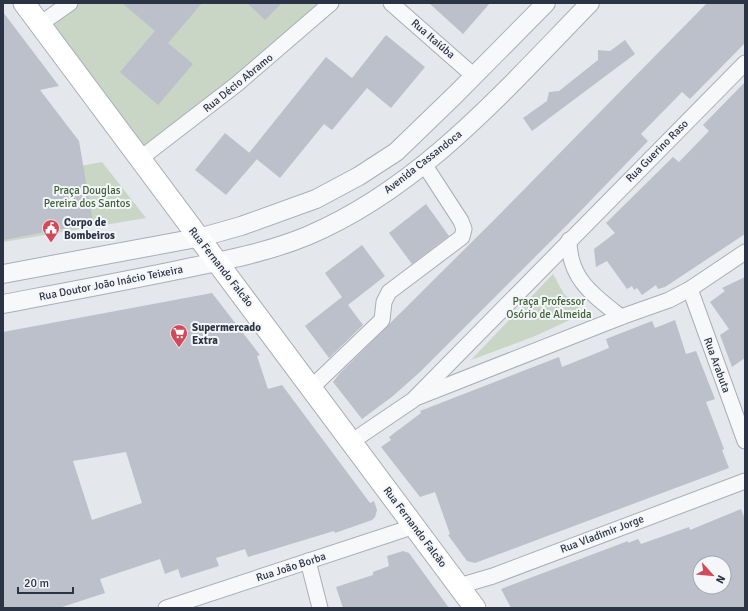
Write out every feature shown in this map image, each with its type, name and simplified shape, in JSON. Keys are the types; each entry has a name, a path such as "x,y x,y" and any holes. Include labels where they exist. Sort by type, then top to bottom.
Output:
{"main road":[{"name":"Rua Fernando Falcão","path":"24,3 475,608"}],"street":[{"path":"40,24 70,3"},
{"name":"Rua Décio Abramo","path":"141,158 237,84 331,3"},
{"name":"Rua Itaiúba","path":"391,3 474,76"},
{"path":"3,274 199,237 241,226 316,198 359,176 396,152 546,3"},
{"name":"Avenida Cassandoca","path":"218,262 265,251 306,236 346,217 389,190 424,164 474,122 590,3"},
{"name":"Rua Guerino Raso","path":"569,240 745,63"},
{"path":"311,388 382,320 384,302 389,292 462,237 464,230 461,221 424,164"},
{"path":"569,240 571,263 582,283 598,299 621,317"},
{"path":"351,442 412,400 569,240"},
{"path":"412,400 621,317 654,306 690,289 745,252"},
{"path":"90,258 97,287"},
{"name":"Rua Doutor João Inácio Teixeira","path":"3,304 97,287 218,262"},
{"path":"46,265 52,294"},
{"name":"Rua Arabuta","path":"690,289 745,441"},
{"name":"Rua Vladimir Jorge","path":"459,586 493,576 745,480"},
{"name":"Rua João Borba","path":"166,608 415,526"},
{"path":"308,561 320,608"},
{"path":"212,608 213,593"}],"green space":[{"path":"66,3 325,3 141,158 40,24"},
{"name":"Praça Douglas Pereira dos Santos","path":"102,162 146,218 3,242 3,180"},
{"name":"Praça Professor Osório de Almeida","path":"553,274 564,294 585,313 535,336 471,360"}],"building":[{"path":"122,3 202,3 168,43 193,64 158,105 120,72 155,31"},
{"path":"247,3 282,3 265,20"},
{"path":"429,3 490,3 463,34"},
{"path":"707,3 745,3 745,43 690,99 682,92 641,134 648,141 568,224 421,371 393,396 362,419 333,382 340,373 496,218"},
{"path":"3,12 59,86 40,90 79,141 93,223 3,240"},
{"path":"386,35 425,67 391,108 367,88 332,130 324,124 280,178 249,153 326,57 352,78"},
{"path":"625,40 635,54 532,131 523,118 547,101 549,92 559,91 598,60 598,50 610,51"},
{"path":"745,82 745,234 665,287 658,289 656,285 642,295 637,288 634,290 632,286 627,289 607,261 596,267 594,249 615,233 606,223 673,157 679,162 709,131 703,125"},
{"path":"225,133 257,159 226,195 195,170"},
{"path":"426,204 449,236 412,264 389,233"},
{"path":"362,245 385,276 348,305 363,325 329,358 305,326 342,297 325,273"},
{"path":"745,277 745,358 732,367 720,335 729,329 710,302 725,291 722,288"},
{"path":"212,293 260,355 257,356 268,389 282,385 370,503 374,501 377,510 375,517 372,520 335,533 334,531 248,557 245,549 216,558 219,566 181,578 178,569 165,574 160,559 100,579 105,593 59,608 3,608 3,332","holes":["126,452 142,503 92,520 73,461"]},
{"path":"675,320 686,354 696,351 715,399 706,402 724,449 722,450 729,468 475,563 467,561 448,535 450,534 435,492 420,497 381,447 391,440 389,437 421,413 420,411 559,357 562,367 609,348 606,339 652,321 655,328"},
{"path":"741,509 745,519 745,608 511,608 501,589 628,541 628,543 638,539 641,544 689,527 690,530"},
{"path":"403,551 409,553 449,608 343,608 336,587 373,575 373,572 389,566 387,556"}],"place":[{"name":"Corpo de Bombeiros","path":"51,243"},
{"name":"Supermercado Extra","path":"179,348"}]}
